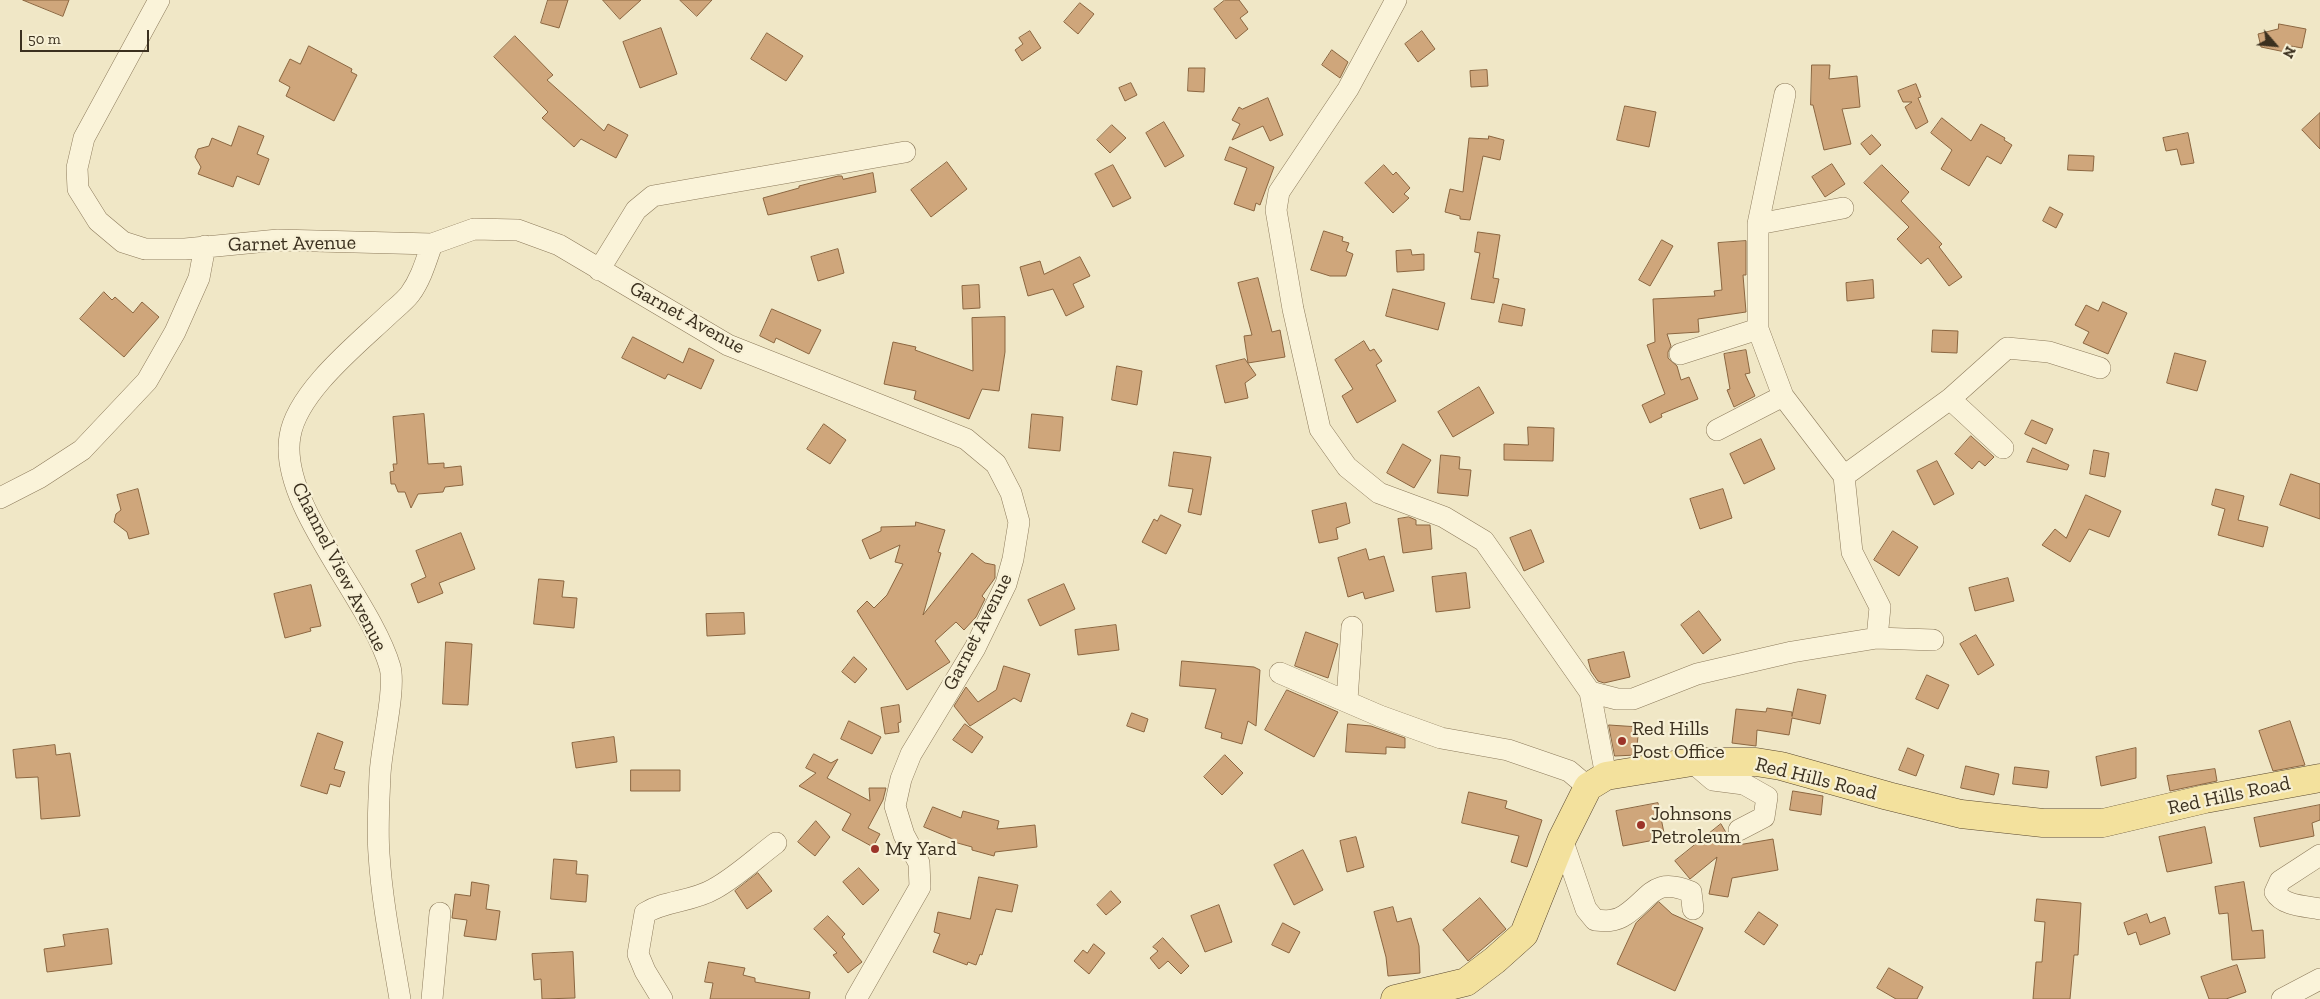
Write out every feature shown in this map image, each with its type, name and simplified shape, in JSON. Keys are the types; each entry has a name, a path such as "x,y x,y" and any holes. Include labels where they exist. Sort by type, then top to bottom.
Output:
{"main road":[{"name":"Red Hills Road","path":"1597,781 1692,762 1756,762 1782,766 1888,796 1962,814 2043,823 2103,823 2205,800 2320,778"},
{"path":"1395,999 1466,982 1495,960 1524,934 1562,839 1597,781"}],"street":[{"name":"Garnet Avenue","path":"159,0 84,138 77,168 78,189 98,221 123,242 145,249 278,240 432,244 474,229 518,230 559,245 728,345 966,439 996,464 1012,493 1019,522 1006,584 975,648 911,754 901,778 895,806 904,835 919,863 921,872 920,886 856,999"},
{"path":"1280,673 1347,700 1380,716 1441,738 1508,750 1597,781 1590,692 1484,541 1444,518 1379,493 1347,467 1320,429 1293,309 1276,210 1279,192 1348,89 1396,0"},
{"path":"1785,94 1758,224 1758,329 1783,396 1844,476 1852,552 1880,608 1877,638"},
{"path":"599,270 636,210 653,196 905,152"},
{"path":"1758,224 1843,208"},
{"name":"Channel View Avenue","path":"400,999 389,937 379,854 380,773 390,684 390,668 365,611 313,523 293,481 288,456 290,434 304,401 348,353 410,294 424,269 432,244"},
{"path":"0,498 39,478 82,450 146,381 175,332 195,287 204,246"},
{"path":"1680,354 1758,329"},
{"path":"1844,476 1950,399 2007,348 2049,352 2100,368"},
{"path":"1717,430 1783,396"},
{"path":"1950,399 2003,448"},
{"path":"1347,700 1352,627"},
{"path":"1590,692 1617,700 1633,699 1697,674 1792,652 1877,638 1933,640"},
{"path":"1692,762 1713,780 1744,784 1767,797 1764,817 1739,830"},
{"path":"1562,839 1586,909 1595,920 1610,921 1624,916 1654,889 1676,886 1691,892 1693,909"},
{"path":"662,999 645,971 638,954 645,913 656,906 694,897 714,889 776,843"},
{"path":"2320,855 2280,880 2275,892 2278,898 2286,902 2320,909"},
{"path":"432,999 440,913"},
{"path":"2282,999 2320,979"}],"building":[{"path":"23,0 69,0 63,16"},
{"path":"548,0 568,0 559,28 541,23"},
{"path":"603,0 641,0 620,19"},
{"path":"680,0 712,0 697,16"},
{"path":"1225,0 1239,0 1248,12 1240,18 1248,29 1236,39 1214,9"},
{"path":"1080,3 1094,14 1078,34 1064,22"},
{"path":"2279,24 2306,29 2302,48 2291,46 2290,53 2261,47 2258,34 2278,29"},
{"path":"661,28 677,74 640,88 623,42"},
{"path":"1030,31 1041,48 1022,61 1015,50 1023,44 1019,38"},
{"path":"1422,31 1435,49 1418,62 1405,44"},
{"path":"767,33 803,56 786,81 751,59"},
{"path":"515,36 553,75 547,80 604,131 608,124 628,135 616,158 581,139 574,147 542,118 548,112 494,57"},
{"path":"309,46 352,69 351,72 357,75 334,121 286,96 290,87 279,81 290,59 300,64"},
{"path":"1332,50 1348,62 1340,78 1322,65"},
{"path":"1812,65 1830,65 1829,79 1857,76 1860,107 1842,109 1851,144 1824,150 1813,105 1811,105"},
{"path":"1189,68 1205,68 1204,92 1188,91"},
{"path":"1487,70 1488,86 1471,87 1470,71"},
{"path":"1131,83 1137,95 1125,101 1119,88"},
{"path":"1916,84 1921,97 1918,98 1928,122 1916,129 1905,107 1912,102 1903,102 1898,91"},
{"path":"1268,98 1283,135 1270,141 1263,126 1232,140 1240,124 1232,120 1239,107 1242,109"},
{"path":"1625,106 1656,112 1649,147 1617,140"},
{"path":"2320,113 2320,149 2302,130"},
{"path":"1942,118 1971,141 1981,124 2005,138 2004,140 2012,145 2001,164 1987,156 1969,186 1941,169 1952,150 1931,133"},
{"path":"1164,122 1184,156 1165,167 1146,133"},
{"path":"1112,125 1126,138 1110,153 1097,140"},
{"path":"239,126 264,136 257,154 269,159 259,185 237,176 233,187 198,174 201,167 195,157 198,149 209,146 212,138 231,146"},
{"path":"2188,133 2194,163 2181,165 2177,149 2166,151 2163,138"},
{"path":"1872,135 1881,145 1870,155 1861,144"},
{"path":"1489,136 1504,140 1500,160 1483,156 1470,220 1460,219 1460,216 1445,212 1450,189 1463,192 1469,138 1488,139"},
{"path":"1230,147 1274,167 1260,205 1256,203 1254,211 1234,204 1247,168 1225,160"},
{"path":"2069,155 2094,156 2093,171 2068,170"},
{"path":"947,162 967,189 931,217 911,190"},
{"path":"1832,164 1845,184 1825,197 1812,177"},
{"path":"1113,165 1131,198 1113,207 1095,174"},
{"path":"1384,165 1393,175 1396,172 1410,188 1404,194 1409,198 1393,213 1365,183"},
{"path":"1882,165 1909,192 1901,201 1942,244 1939,247 1962,277 1949,286 1928,258 1921,264 1897,239 1909,227 1864,183"},
{"path":"873,173 876,192 768,215 763,198 838,176 842,176 843,179"},
{"path":"2050,207 2063,214 2056,228 2043,221"},
{"path":"1324,231 1343,237 1342,241 1349,243 1346,251 1353,254 1346,276 1330,276 1311,270"},
{"path":"1478,232 1500,235 1493,278 1499,279 1494,303 1471,299 1480,253 1475,252"},
{"path":"1662,240 1673,246 1650,286 1639,280"},
{"path":"1746,241 1746,275 1743,275 1746,312 1698,319 1699,332 1667,334 1671,346 1668,358 1677,366 1681,380 1689,377 1698,399 1661,414 1662,417 1650,423 1642,405 1665,394 1647,345 1655,342 1653,299 1715,296 1714,291 1722,290 1718,243"},
{"path":"838,249 844,273 818,281 811,257"},
{"path":"1411,250 1412,255 1424,254 1424,270 1397,272 1396,251"},
{"path":"1080,257 1090,276 1073,284 1084,307 1066,316 1053,289 1028,296 1020,267 1040,261 1044,274"},
{"path":"1258,278 1272,332 1280,330 1285,357 1248,363 1244,336 1252,335 1238,283"},
{"path":"1873,280 1874,298 1847,301 1846,283"},
{"path":"979,285 980,308 963,309 962,286"},
{"path":"1393,289 1445,303 1438,330 1386,316"},
{"path":"104,292 112,300 115,297 133,313 142,302 159,317 124,357 80,319"},
{"path":"2103,302 2127,313 2108,354 2083,343 2089,332 2075,325 2086,305 2098,311"},
{"path":"1503,304 1525,309 1522,326 1499,322"},
{"path":"772,309 821,330 809,354 776,338 774,343 760,336"},
{"path":"1005,317 1005,352 999,391 982,389 969,419 914,399 916,391 884,384 893,342 916,347 915,350 973,371 972,318"},
{"path":"1933,330 1958,331 1957,353 1932,352"},
{"path":"633,337 683,363 689,348 714,360 701,389 668,374 665,379 622,358"},
{"path":"1364,341 1370,351 1374,349 1382,361 1376,365 1396,401 1357,423 1342,396 1353,389 1335,360"},
{"path":"1746,350 1750,373 1745,374 1755,396 1734,407 1727,390 1730,389 1724,354"},
{"path":"2175,353 2206,361 2197,391 2167,383"},
{"path":"1245,359 1256,375 1245,383 1248,398 1225,403 1216,366"},
{"path":"1117,366 1142,371 1137,405 1112,400"},
{"path":"1479,387 1494,413 1453,437 1438,412"},
{"path":"424,414 428,464 444,463 444,468 461,466 463,485 445,487 443,492 418,494 411,508 405,492 398,492 395,484 391,484 390,472 394,471 393,464 397,464 393,417"},
{"path":"1032,414 1063,417 1060,451 1029,448"},
{"path":"2032,420 2053,429 2046,444 2025,434"},
{"path":"824,424 846,440 830,464 807,449"},
{"path":"1528,427 1554,428 1553,461 1504,460 1504,444 1528,445"},
{"path":"1971,436 1994,457 1985,466 1979,461 1972,469 1955,454"},
{"path":"1761,439 1775,469 1744,484 1730,454"},
{"path":"1403,444 1431,460 1414,488 1387,473"},
{"path":"2033,448 2069,465 2067,470 2027,462"},
{"path":"2094,450 2109,453 2105,477 2090,474"},
{"path":"1174,452 1211,457 1201,515 1188,512 1193,489 1169,486"},
{"path":"1441,455 1460,457 1459,469 1471,470 1468,496 1438,493"},
{"path":"1937,461 1954,494 1934,505 1917,471"},
{"path":"2291,474 2320,484 2320,519 2280,505"},
{"path":"138,489 149,534 129,539 127,532 114,522 116,514 121,510 117,495"},
{"path":"1723,489 1732,518 1700,529 1690,499"},
{"path":"2216,489 2244,496 2238,520 2268,527 2263,547 2218,535 2225,509 2212,505"},
{"path":"2086,495 2121,511 2109,537 2089,529 2070,562 2042,545 2055,529 2066,538"},
{"path":"1346,503 1350,523 1336,528 1338,539 1319,543 1312,511"},
{"path":"1161,515 1181,525 1166,554 1142,542 1154,519 1157,521"},
{"path":"1409,517 1416,520 1416,525 1430,525 1432,549 1403,553 1398,519"},
{"path":"916,522 945,530 938,552 941,553 923,615 972,553 985,563 995,565 995,578 982,596 985,599 976,617 964,630 956,622 935,641 950,662 907,690 857,611 867,601 874,608 887,595 903,564 895,562 900,545 870,559 862,540 881,531 881,527 915,526"},
{"path":"1531,530 1544,562 1524,571 1510,538"},
{"path":"1893,531 1918,547 1899,576 1874,560"},
{"path":"461,533 475,569 439,583 443,593 418,603 411,584 426,577 416,551"},
{"path":"1366,549 1369,560 1384,556 1394,591 1365,599 1363,592 1348,597 1338,558"},
{"path":"1466,573 1470,608 1436,612 1432,577"},
{"path":"2008,578 2014,601 1975,611 1969,588"},
{"path":"539,579 564,581 562,597 577,598 574,628 534,624"},
{"path":"1064,584 1075,609 1040,626 1028,600"},
{"path":"311,585 321,626 310,628 311,631 285,638 274,594"},
{"path":"1699,611 1721,640 1703,654 1681,625"},
{"path":"744,613 745,634 707,636 706,614"},
{"path":"1116,625 1119,650 1078,655 1075,630"},
{"path":"1306,632 1338,644 1328,678 1295,666"},
{"path":"1976,635 1994,665 1978,675 1960,644"},
{"path":"446,642 472,644 468,705 443,704"},
{"path":"1624,652 1630,677 1604,683 1598,681 1591,671 1588,660"},
{"path":"854,657 867,669 855,683 842,672"},
{"path":"1182,661 1254,667 1260,670 1256,726 1248,721 1242,744 1221,738 1222,733 1205,728 1216,689 1180,686"},
{"path":"1004,666 1030,674 1021,702 1014,698 970,726 954,706 966,687 978,702 996,690"},
{"path":"1927,675 1949,685 1938,709 1916,699"},
{"path":"1798,689 1826,695 1820,724 1792,718 1789,735 1757,730 1756,746 1732,743 1736,709 1766,712 1767,708 1792,712 1792,716"},
{"path":"1287,690 1338,712 1314,757 1265,730"},
{"path":"899,705 901,722 898,723 899,732 885,734 881,708"},
{"path":"1132,713 1148,719 1144,732 1127,726"},
{"path":"849,721 881,737 872,754 841,739"},
{"path":"2290,721 2305,765 2273,771 2259,731"},
{"path":"965,724 983,737 972,753 953,740"},
{"path":"1348,724 1371,726 1405,738 1405,748 1386,747 1386,754 1346,752"},
{"name":"Red Hills Post Office","path":"1609,725 1639,727 1636,755 1615,756"},
{"path":"318,733 343,742 334,769 345,772 340,787 330,784 327,794 301,786"},
{"path":"614,737 617,762 576,768 572,743"},
{"path":"55,745 56,755 70,753 80,816 41,819 38,777 16,778 13,750"},
{"path":"1908,748 1924,755 1916,776 1899,770"},
{"path":"2136,748 2136,778 2101,786 2096,757"},
{"path":"814,754 831,763 838,759 827,778 870,801 869,788 886,788 883,800 868,828 880,834 873,847 842,830 851,814 799,786 816,773 806,768"},
{"path":"1225,755 1243,773 1222,795 1204,777"},
{"path":"1966,766 1999,774 1994,795 1961,788"},
{"path":"2015,767 2049,771 2047,788 2013,784"},
{"path":"2215,769 2217,781 2170,791 2167,776"},
{"path":"631,770 680,770 680,791 631,791"},
{"path":"1793,791 1823,796 1821,815 1790,810"},
{"path":"1469,792 1507,801 1505,808 1542,820 1527,867 1511,862 1519,836 1462,823"},
{"name":"Johnsons Petroleum","path":"1658,803 1665,838 1623,846 1616,811"},
{"path":"2320,805 2320,820 2312,823 2314,836 2260,847 2254,818"},
{"path":"933,807 961,818 963,811 999,821 997,829 1035,825 1037,847 995,852 994,856 972,850 972,847 954,842 955,840 924,827"},
{"path":"816,821 830,837 815,856 798,842"},
{"path":"1721,824 1728,836 1738,845 1773,839 1778,870 1732,878 1728,897 1709,894 1717,857 1690,879 1675,861"},
{"path":"2205,827 2212,863 2167,872 2159,837"},
{"path":"1356,837 1364,867 1347,872 1340,841"},
{"path":"1303,850 1323,890 1294,905 1274,865"},
{"path":"554,859 577,861 576,874 588,875 586,902 551,899"},
{"path":"859,868 879,890 863,905 843,882"},
{"path":"758,873 772,891 747,909 735,891"},
{"path":"979,877 1018,885 1012,912 996,909 982,955 980,954 976,965 968,962 967,965 933,952 940,934 934,932 938,912 970,919"},
{"path":"472,882 489,885 486,909 500,911 496,940 464,936 467,920 452,918 455,894 470,896"},
{"path":"2244,882 2252,931 2263,930 2265,958 2232,960 2228,913 2219,914 2215,887"},
{"path":"1111,891 1121,902 1106,915 1097,905"},
{"path":"1480,898 1506,929 1468,961 1443,930"},
{"path":"2037,899 2081,903 2078,955 2074,955 2070,999 2033,999 2036,962 2042,962 2045,922 2035,921"},
{"path":"1659,902 1672,914 1703,928 1675,991 1617,964 1636,923"},
{"path":"1219,905 1232,942 1205,952 1191,916"},
{"path":"1393,907 1397,922 1411,918 1419,946 1420,973 1388,976 1386,957 1374,912"},
{"path":"1759,912 1778,925 1764,945 1745,932"},
{"path":"2147,914 2150,923 2165,917 2170,934 2140,945 2136,932 2128,935 2124,923"},
{"path":"828,916 845,934 842,937 862,962 848,973 833,955 837,953 814,929"},
{"path":"1283,923 1300,932 1289,953 1272,945"},
{"path":"108,929 112,964 47,972 44,949 65,946 63,935"},
{"path":"1163,938 1189,966 1181,974 1168,961 1159,969 1150,958 1158,951 1153,947"},
{"path":"1094,944 1105,953 1089,974 1074,961 1083,950 1087,953"},
{"path":"573,952 575,998 542,999 541,979 534,980 532,954"},
{"path":"709,962 745,968 743,975 755,978 755,982 810,992 809,999 710,999 713,983 705,982"},
{"path":"2237,965 2246,992 2226,999 2209,999 2201,977"},
{"path":"1889,968 1923,987 1917,999 1896,999 1877,988"}],"place":[{"name":"Red Hills Post Office","path":"1622,741"},
{"name":"Johnsons Petroleum","path":"1641,825"},
{"name":"My Yard","path":"875,849"}]}
